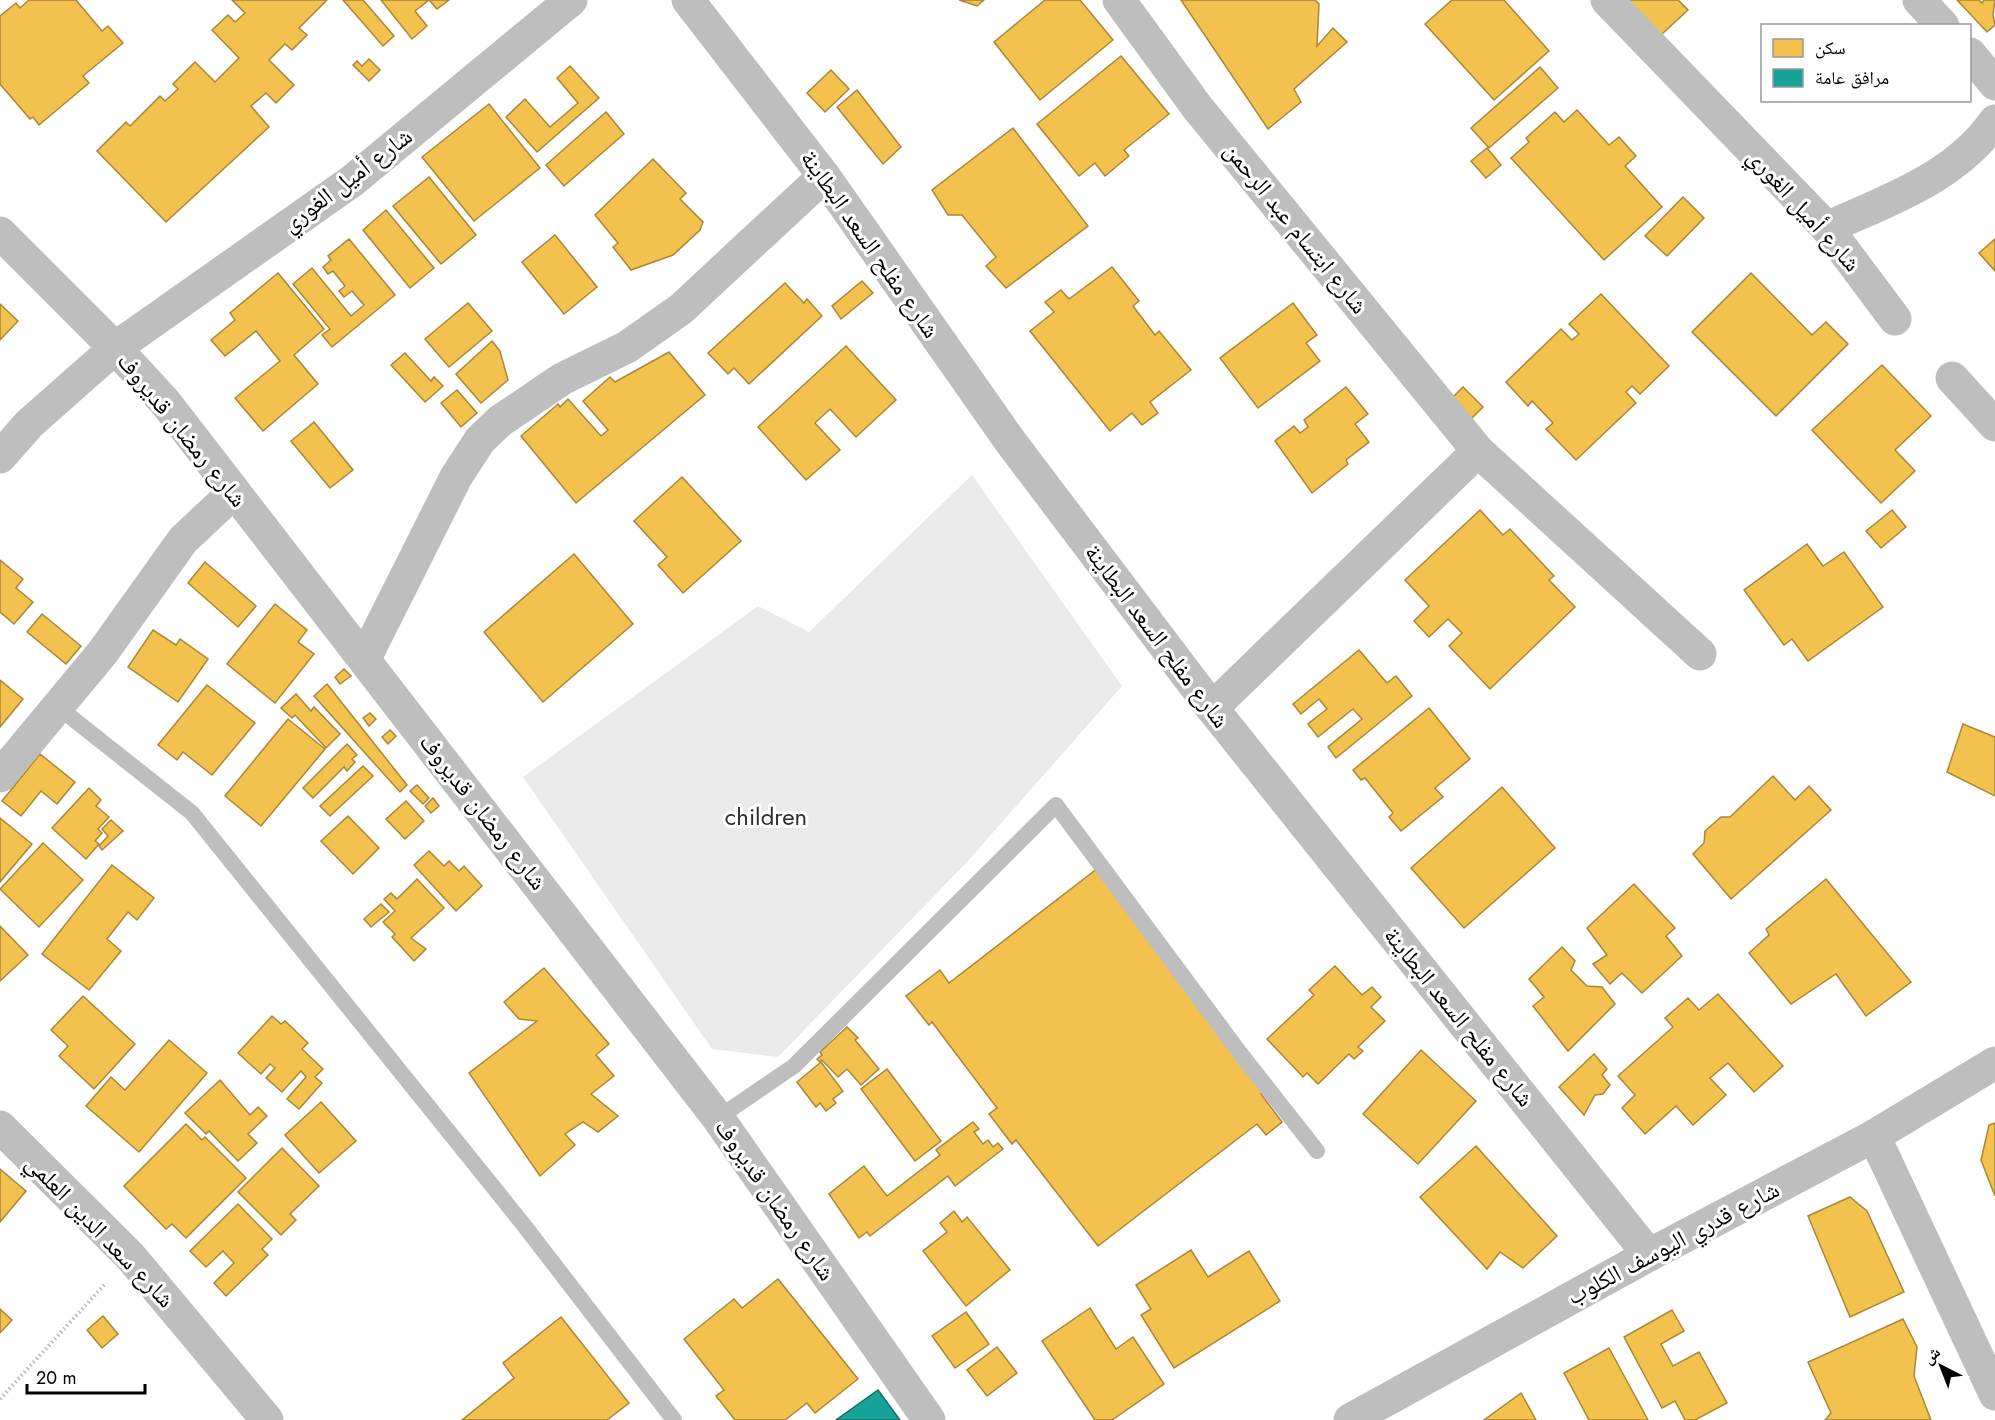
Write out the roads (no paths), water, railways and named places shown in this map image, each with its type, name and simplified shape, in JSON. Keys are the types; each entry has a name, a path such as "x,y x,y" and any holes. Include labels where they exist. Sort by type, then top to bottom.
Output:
{"street":[{"name":"شارع أميل الغوري","path":"0,457 28,424 115,348 352,181 570,0"},
{"name":"شارع مفلح السعد البطاينة","path":"688,0 824,176 1010,441 1212,708 1649,1255"},
{"name":"شارع ابتسام عبد الرحمن","path":"1119,0 1197,107 1478,451 1700,654"},
{"name":"شارع أميل الغوري","path":"1606,0 1827,228 1895,319"},
{"path":"1918,0 1941,24"},
{"path":"1971,55 1995,84"},
{"path":"1827,228 1923,184 1954,164 1982,139 1995,121"},
{"path":"364,658 456,477 480,440 500,421 562,379 627,347 681,309 824,176"},
{"name":"شارع رمضان قديروف","path":"0,234 115,348 165,402 233,493 364,658 718,1118 929,1420"},
{"path":"1952,378 1995,425"},
{"path":"1212,708 1478,451"},
{"path":"0,776 103,652 183,540 233,493"},
{"name":"شارع قدري اليوسف الكلوب","path":"1350,1420 1649,1255 1875,1136 1995,1063"},
{"name":"شارع سعد الدين العلمي","path":"0,1127 130,1256 267,1420"},
{"path":"1875,1136 1995,1394"}],"lane":[{"path":"58,707 192,813 530,1233 674,1420"},
{"path":"718,1118 794,1066 1056,805 1240,1053 1317,1151"}],"park label":[{"name":"children","path":"766,817"}]}
